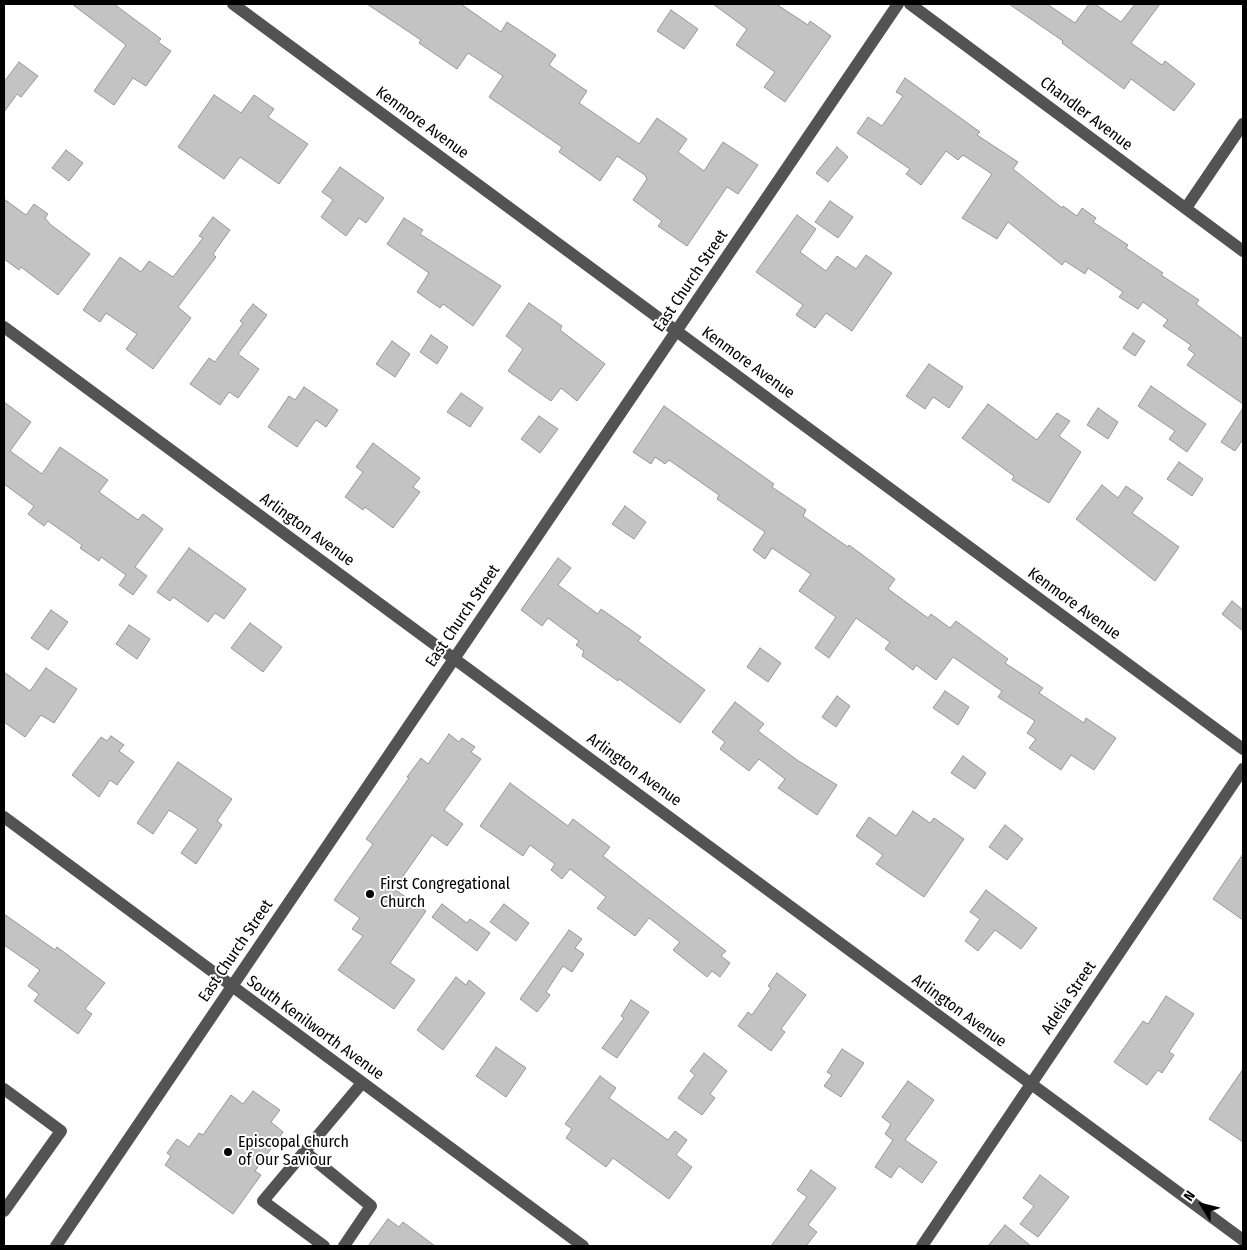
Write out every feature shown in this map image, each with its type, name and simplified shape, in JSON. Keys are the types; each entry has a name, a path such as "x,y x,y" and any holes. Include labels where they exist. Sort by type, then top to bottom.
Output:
{"street":[{"name":"Kenmore Avenue","path":"233,4 1243,749"},
{"name":"East Church Street","path":"56,1246 898,4"},
{"name":"Chandler Avenue","path":"910,4 1243,250"},
{"path":"1186,208 1243,124"},
{"name":"Arlington Avenue","path":"4,327 1243,1240"},
{"name":"Adelia Street","path":"922,1246 1243,769"},
{"name":"South Kenilworth Avenue","path":"4,817 583,1246"},
{"path":"324,1246 264,1201 362,1083"},
{"path":"4,1089 61,1131 4,1211"},
{"path":"306,1152 371,1206 344,1246"}],"building":[{"path":"72,4 114,4 161,39 158,42 171,51 146,86 133,78 114,105 94,91 126,45"},
{"path":"367,4 461,4 501,32 507,22 556,55 549,65 587,91 579,103 639,144 657,118 687,139 678,152 704,171 723,142 758,165 738,194 727,187 687,246 658,226 662,221 633,200 647,179 645,175 617,156 600,181 559,152 562,147 489,97 503,76 468,53 457,69 419,43 421,40"},
{"path":"713,4 776,4 808,25 810,21 831,36 785,102 764,87 775,72 736,45 747,29"},
{"path":"1009,4 1047,4 1075,23 1089,4 1095,4 1121,22 1135,4 1160,4 1131,43 1162,65 1165,61 1195,84 1174,111 1131,79 1124,89 1062,43 1063,41"},
{"path":"671,10 698,29 684,49 657,31"},
{"path":"19,62 38,76 21,97 17,94 4,112 4,82"},
{"path":"905,78 980,132 977,135 1018,162 1013,169 1062,208 1063,206 1077,216 1082,208 1096,218 1093,222 1128,245 1126,248 1163,273 1161,275 1199,300 1196,304 1243,339 1243,404 1187,365 1195,354 1188,349 1191,345 1163,326 1168,320 1143,302 1138,309 1119,297 1123,292 1088,268 1085,274 1065,261 1062,265 1008,222 997,239 962,218 992,174 963,155 958,160 946,151 921,185 906,174 910,169 857,133 868,117 882,126 903,96 896,92"},
{"path":"214,95 241,113 254,95 274,109 268,117 308,144 279,184 240,157 224,179 178,147"},
{"path":"837,147 848,157 828,182 816,173"},
{"path":"66,150 83,163 69,181 52,168"},
{"path":"340,167 384,198 366,223 359,218 346,236 321,217 333,200 322,192"},
{"path":"4,199 26,215 34,204 48,214 45,218 51,225 90,254 58,295 21,267 19,270 4,259"},
{"path":"830,201 853,217 838,238 815,222"},
{"path":"797,215 816,229 800,252 826,271 837,256 856,269 866,255 892,273 852,331 826,313 815,328 796,315 803,305 756,272"},
{"path":"213,217 230,230 213,254 216,257 178,307 191,318 153,369 126,349 137,334 106,313 100,322 83,310 120,257 141,272 149,261 173,277 203,238 199,236"},
{"path":"404,218 423,230 420,234 501,286 473,326 443,304 440,308 417,292 429,273 387,244"},
{"path":"529,303 562,326 560,330 605,364 577,401 561,388 551,401 508,371 523,349 506,336"},
{"path":"253,304 267,315 238,354 259,369 238,398 229,392 220,405 190,384 209,358 215,362 243,323 240,321"},
{"path":"1133,333 1145,341 1135,356 1123,348"},
{"path":"431,335 448,347 437,364 420,352"},
{"path":"392,341 410,354 395,377 376,364"},
{"path":"929,364 963,387 949,408 933,397 925,409 906,396"},
{"path":"1151,386 1206,424 1187,452 1169,439 1175,431 1138,406"},
{"path":"304,387 338,410 326,427 316,420 297,447 268,427 289,396 295,400"},
{"path":"461,393 483,408 470,427 447,412"},
{"path":"4,402 31,422 10,451 42,474 60,447 108,480 99,492 138,520 143,514 163,529 135,567 147,576 133,595 119,585 126,575 101,557 99,561 80,548 82,545 48,521 44,526 28,514 34,506 4,484"},
{"path":"988,404 1037,440 1057,413 1070,421 1059,436 1081,452 1049,503 1012,480 1014,476 962,438"},
{"path":"664,406 774,484 772,487 806,510 803,516 848,547 849,545 895,579 888,589 928,618 931,614 950,628 956,621 1008,659 1005,663 1043,688 1039,693 1084,723 1086,718 1116,738 1094,770 1071,755 1061,770 1029,748 1036,739 1027,733 1035,721 998,697 1002,691 953,657 936,680 916,665 913,670 885,649 890,642 856,618 829,658 815,648 836,617 799,591 811,574 772,548 765,559 753,550 765,532 717,499 719,495 669,460 665,464 655,457 651,464 633,452"},
{"path":"1098,408 1118,422 1108,439 1087,425"},
{"path":"1243,408 1243,439 1235,451 1221,442"},
{"path":"539,416 558,429 540,453 521,439"},
{"path":"373,443 420,478 413,487 420,492 393,528 365,507 363,510 345,497 363,472 356,467"},
{"path":"1179,462 1203,479 1192,496 1167,479"},
{"path":"1102,485 1118,498 1126,486 1143,498 1132,513 1179,547 1155,581 1076,519"},
{"path":"625,506 646,522 634,539 612,524"},
{"path":"189,548 246,589 224,619 215,613 208,622 173,597 170,601 157,592"},
{"path":"558,558 571,568 558,585 598,614 601,609 641,637 638,641 705,690 680,723 619,679 618,681 582,656 584,651 576,645 579,641 548,618 542,626 521,610"},
{"path":"1232,601 1243,610 1243,631 1222,614"},
{"path":"51,610 68,622 48,650 31,638"},
{"path":"250,623 282,647 263,672 231,648"},
{"path":"129,625 150,639 137,659 116,644"},
{"path":"760,648 781,663 768,682 747,667"},
{"path":"46,668 77,689 54,723 41,715 25,737 4,722 4,672 30,691"},
{"path":"945,691 969,707 958,725 933,708"},
{"path":"837,696 850,706 836,727 822,717"},
{"path":"735,702 764,724 758,731 797,760 837,785 817,815 778,788 785,779 759,759 749,771 720,749 725,742 712,732"},
{"name":"First Congregational Church","path":"449,734 459,742 462,738 475,747 471,752 481,759 444,810 463,824 447,846 432,835 394,889 426,911 390,963 415,980 394,1009 338,970 363,936 352,929 360,918 334,900 373,844 366,839 409,778 407,777 421,758 428,764"},
{"path":"111,736 124,745 119,751 134,762 117,785 110,780 99,797 72,775 101,737 107,741"},
{"path":"963,756 986,773 975,789 951,773"},
{"path":"178,762 232,799 217,821 222,825 196,864 181,853 198,829 169,810 153,834 137,823"},
{"path":"510,783 568,826 573,819 610,847 603,856 726,951 721,956 730,963 720,977 712,971 707,977 673,950 680,942 649,918 635,936 597,908 606,897 570,869 562,879 551,870 555,864 530,845 523,856 480,826"},
{"path":"913,811 930,823 934,818 964,839 924,897 876,864 883,855 856,836 869,817 896,836"},
{"path":"1005,825 1023,839 1007,860 989,847"},
{"path":"1243,854 1243,920 1213,899"},
{"path":"986,890 1037,928 1021,949 995,930 978,951 965,941 980,919 970,912"},
{"path":"442,904 467,923 470,919 490,933 477,951 432,917"},
{"path":"504,904 529,923 516,941 490,922"},
{"path":"4,914 55,950 57,947 105,983 85,1009 92,1014 78,1034 34,1001 39,994 28,986 40,970 4,945"},
{"path":"569,930 582,939 575,948 584,954 572,972 563,966 546,992 550,995 537,1012 520,999"},
{"path":"777,973 806,995 781,1029 785,1032 771,1051 738,1026 748,1012 752,1015 771,988 768,986"},
{"path":"456,977 466,985 469,980 485,993 443,1050 417,1030"},
{"path":"1166,996 1194,1014 1169,1052 1174,1055 1162,1073 1158,1070 1147,1085 1114,1062 1143,1021 1148,1024"},
{"path":"631,1000 649,1012 617,1058 602,1048 624,1018 621,1016"},
{"path":"496,1047 526,1068 506,1097 476,1076"},
{"path":"842,1049 864,1063 841,1097 824,1086 832,1075 827,1072"},
{"path":"704,1053 727,1071 710,1094 715,1098 702,1115 678,1098 695,1075 690,1071"},
{"path":"1243,1069 1243,1142 1209,1119"},
{"path":"600,1076 616,1088 609,1098 668,1140 675,1131 687,1140 676,1155 692,1167 669,1199 613,1158 606,1167 566,1138 572,1129 565,1124"},
{"path":"908,1081 934,1100 905,1140 937,1162 922,1183 899,1166 891,1178 875,1167 893,1140 885,1134 891,1124 882,1117"},
{"name":"Episcopal Church of Our Saviour","path":"253,1091 280,1110 271,1122 283,1132 255,1171 261,1175 233,1214 165,1165 171,1156 167,1153 177,1139 189,1147 199,1133 203,1135 231,1095 243,1104"},
{"path":"811,1170 836,1188 808,1225 817,1232 806,1246 771,1246 807,1197 797,1190"},
{"path":"1040,1175 1069,1197 1038,1237 1020,1224 1034,1206 1023,1198"},
{"path":"388,1219 399,1227 403,1222 435,1246 368,1246"},
{"path":"1005,1225 1031,1246 988,1246"}],"place":[{"name":"First Congregational Church","path":"370,894"},
{"name":"Episcopal Church of Our Saviour","path":"228,1152"}]}
